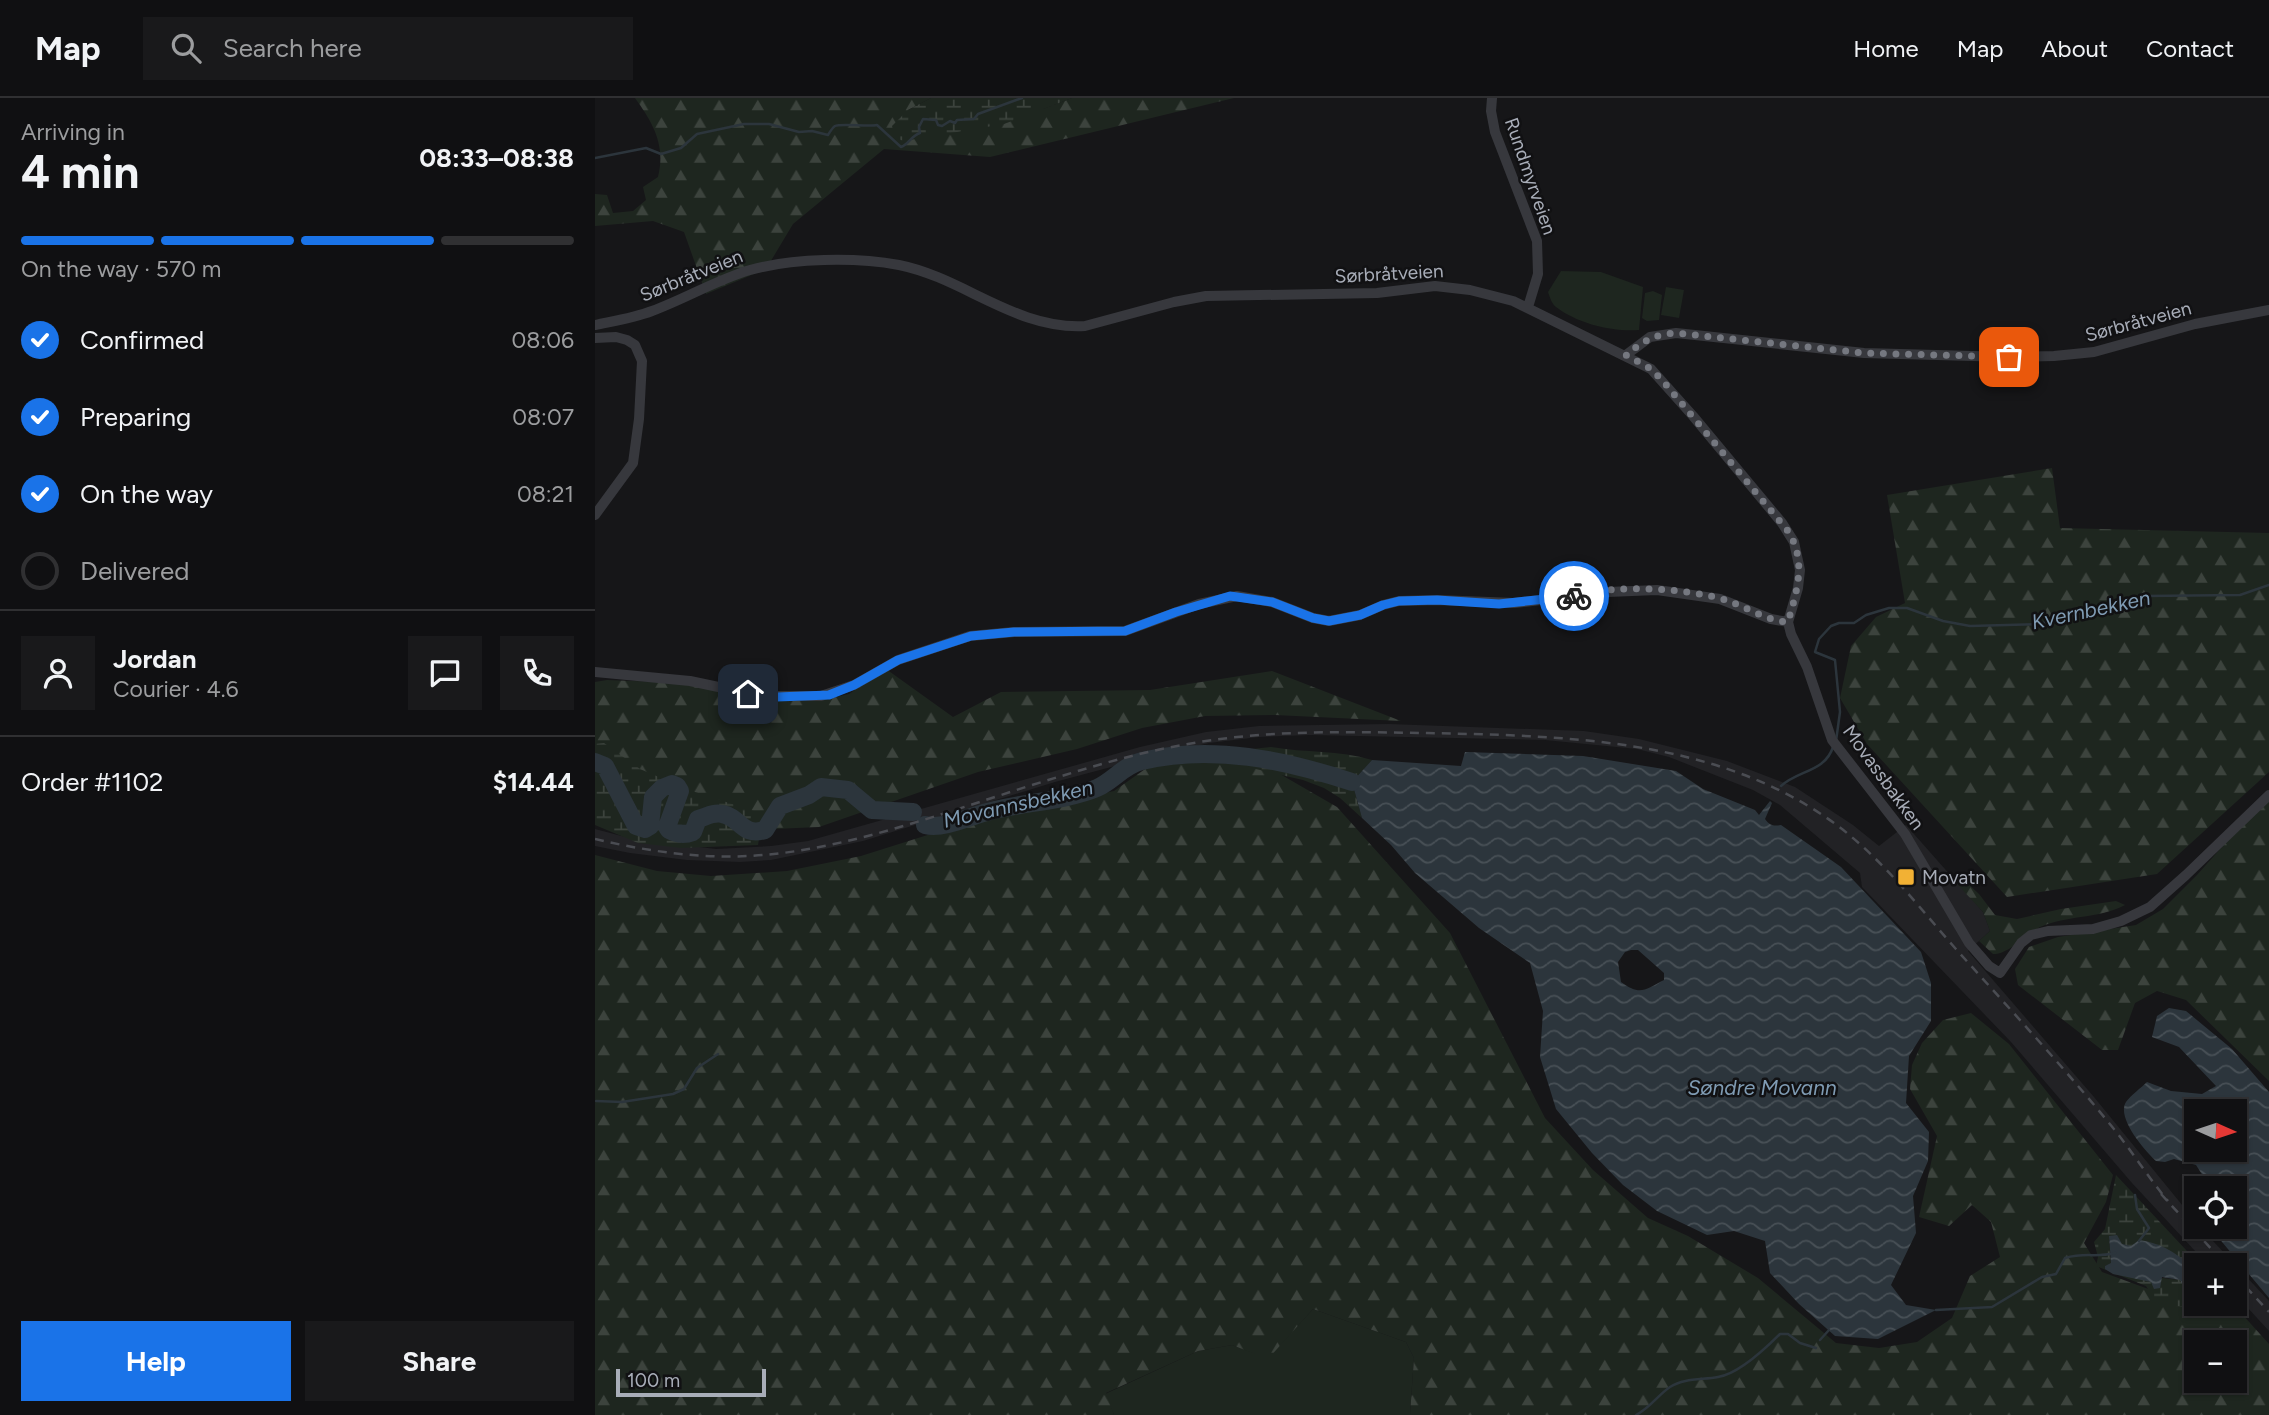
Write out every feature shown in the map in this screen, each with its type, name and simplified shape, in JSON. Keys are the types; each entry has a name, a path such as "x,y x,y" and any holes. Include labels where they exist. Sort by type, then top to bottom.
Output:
{"street":[{"name":"Rundmyrveien","path":"1492,98 1491,111 1495,132 1537,241 1538,274 1528,307"},
{"name":"Sørbråtveien","path":"595,325 654,310 728,277 763,267 842,261 876,262 915,269 949,281 1026,318 1072,327 1206,296 1377,293 1446,286 1528,307 1626,355 1650,337 1676,333 1864,353 2009,357 2066,355 2094,352 2195,324 2269,310"},
{"path":"595,338 616,337 627,340 639,351 642,361 639,419 633,463 595,515"},
{"path":"595,672 690,681 761,696 821,696 854,685 898,660 971,636 1014,632 1125,631 1187,608 1237,596 1272,602 1313,618 1329,621 1360,615 1399,601 1507,603 1554,599 1583,593 1657,590 1720,598 1771,620 1788,622 1799,579 1798,555 1794,542 1777,517 1663,381 1651,369 1626,355"},
{"name":"Movassbakken","path":"1788,622 1834,743 1902,829 1969,943 1989,966 2000,973 2021,943 2031,935 2048,931 2093,929 2121,921 2150,907 2269,795"}],"shaded area":[{"path":"1389,724 1584,731 1639,739 1727,761 1795,787 1853,825 1879,846 1906,825 1983,912 1990,931 1968,951 2094,1097 2184,1207 2184,1239 2211,1239 2224,1253 2197,1253 2132,1183 2011,1042 1862,887 1860,873 1780,805 1753,790 1669,757 1637,749 1545,740 1310,735 1259,737 1209,743 1141,759 1055,782 863,841 771,860 687,860 595,846 595,829 633,839 716,849 808,841 1140,747 1206,732 1259,726"},
{"path":"2247,1277 2269,1301 2269,1331 2247,1307"}],"green space":[{"path":"635,98 931,98 908,110 1043,109 1072,98 1234,98 990,157 884,149 793,224 766,269 706,294 684,232 653,221 595,226 595,194 607,195 613,213 633,211 646,200 643,187 658,177 659,145 647,116"},
{"path":"931,98 1072,98 1004,124 904,141 895,138 892,126 908,110"},
{"path":"1561,271 1601,272 1643,287 1639,330 1596,326 1556,307 1548,292"},
{"path":"1666,287 1684,290 1679,318 1661,315"},
{"path":"1653,291 1662,295 1659,320 1647,321 1642,318 1645,293"},
{"path":"2052,468 2060,528 2269,533 2269,772 2157,874 2007,897 1867,744 1840,698 1851,646 1876,617 1905,603 1887,495"},
{"path":"886,669 953,717 1001,692 1150,690 1272,671 1401,721 1275,715 1205,716 1142,728 1077,749 978,772 819,827 750,830 595,806 595,682 607,680 685,683 761,699 824,700 849,694"},
{"path":"604,743 640,769 689,790 763,814 758,845 681,848 638,843 595,825 595,744"},
{"path":"1271,747 1372,760 1352,782 1362,818 1324,788 1205,754"},
{"path":"1202,756 1273,770 1337,807 1450,933 1545,1118 1593,1170 1648,1218 1688,1236 1758,1278 1836,1343 1879,1348 1917,1342 1952,1318 1970,1276 2000,1257 1991,1222 1972,1205 1949,1226 1919,1217 1937,1136 1910,1089 1912,1065 1922,1043 1943,1020 1971,1013 2009,1044 2113,1175 2106,1202 2084,1243 2102,1272 2184,1302 2184,1316 2244,1316 2269,1344 2269,1415 1410,1415 1414,1358 1406,1342 1313,1309 1268,1359 1232,1345 1198,1351 1106,1393 1114,1415 595,1415 595,855 657,871 711,876 787,871 861,856 972,821 1114,791 1148,767"},
{"path":"2269,799 2269,1081 2186,1000 2157,991 2135,1003 2118,1050 2102,1050 2018,985 2015,969 2029,947 2058,937 2136,925 2163,909"},
{"path":"1964,880 1995,915 2017,919 2116,901 2125,905 2104,913 2050,923 2034,930 2005,951 1993,954 1979,941 1990,931 1983,912 1958,885"},
{"path":"2116,1175 2189,1253 2184,1253 2184,1263 2122,1244 2109,1236 2111,1264 2105,1266 2117,1273 2180,1280 2184,1270 2184,1307 2154,1299 2146,1286 2096,1266 2098,1257 2094,1242 2105,1229"},
{"path":"1313,1309 1406,1342 1414,1358 1410,1415 1114,1415 1105,1394 1198,1351 1232,1345 1268,1358"}],"water":[{"name":"Søndre Movann","path":"1465,752 1583,756 1676,771 1703,789 1755,810 1759,815 1770,801 1772,803 1765,819 1767,821 1772,825 1781,825 1841,867 1921,952 1931,983 1931,1021 1909,1056 1906,1103 1929,1132 1928,1161 1913,1196 1916,1233 1891,1285 1906,1305 1936,1310 1878,1339 1835,1336 1770,1273 1765,1241 1734,1231 1707,1235 1657,1211 1623,1185 1592,1153 1556,1109 1540,1057 1543,1011 1530,963 1479,928 1415,873 1391,845 1362,818 1352,782 1372,760 1461,766","holes":["1638,950 1664,973 1664,980 1643,990 1633,989 1621,982 1618,962 1625,952"]},
{"path":"2169,1008 2186,1011 2232,1049 2269,1092 2269,1298 2247,1272 2247,1253 2231,1253 2220,1239 2247,1239 2247,1176 2203,1176 2196,1165 2185,1162 2247,1162 2247,1099 2184,1099 2184,1162 2174,1159 2156,1161 2128,1125 2124,1109 2126,1102 2147,1082 2171,1091 2202,1094 2216,1086 2179,1047 2152,1037 2157,1016"},
{"path":"2117,1235 2122,1244 2131,1246 2139,1240 2147,1241 2177,1255 2184,1260 2184,1287 2180,1280 2162,1277 2160,1288 2154,1289 2151,1282 2113,1274 2105,1269 2105,1266 2111,1263 2109,1236"}],"waterway":[{"path":"595,158 646,148 661,154 681,148 697,134 744,124 769,124 799,132 812,131 828,135 838,125 877,125 901,147 920,133 919,127 923,119 936,120 938,125 942,126 950,121 955,123 957,120 974,119 978,114 1022,98"},
{"name":"Kvernbekken","path":"1836,741 1840,712 1835,660 1815,652 1819,639 1831,626 1839,623 1854,623 1866,615 1889,608 1907,608 1943,621 1970,626 2039,624 2145,596 2240,595 2269,585"},
{"name":"Kvernbekken","path":"1781,786 1818,766 1833,747"},
{"name":"Movannsbekken","path":"925,825 945,825 1006,807 1083,793 1103,785 1136,763 1168,756 1222,754 1248,757 1301,767 1352,782"},
{"name":"Movannsbekken","path":"595,762 605,766 636,826 645,829 650,826 653,797 662,788 672,784 680,791 667,827 669,830 681,834 693,832 698,819"},
{"name":"Movannsbekken","path":"698,819 722,814 751,831 765,830 780,806 809,795 821,787 848,790 872,810 913,812"},
{"path":"596,1101 622,1102 673,1094 684,1089 697,1068 718,1054"},
{"path":"2135,1195 2137,1209 2149,1228 2139,1241"},
{"path":"1936,1310 1992,1307 2042,1277 2056,1274 2065,1258 2115,1253"},
{"path":"1820,1340 1829,1330"},
{"path":"1636,1415 1675,1384 1718,1377 1734,1371 1780,1334 1788,1334 1800,1343 1816,1348"}],"railway":[{"path":"595,839 637,848 700,856 763,855 800,850 877,834 1138,754 1194,743 1266,735 1373,732 1534,736 1641,748 1693,759 1744,775 1792,797 1854,839 1899,884 2072,1078 2168,1201"},
{"path":"2161,1194 2215,1253"},
{"path":"2247,1288 2269,1312"}],"way so far":[{"path":"1574,596 1632,590 1690,593 1720,598 1771,620 1788,622 1798,588 1798,555 1788,531 1663,381 1651,369 1626,355 1650,337 1676,333 1864,353 2009,357"}],"place":[{"name":"Movatn","path":"1906,877"}],"route":[{"path":"748,694 777,697 829,695 854,685 898,660 971,636 1014,632 1125,631 1230,596 1272,602 1313,618 1329,621 1360,615 1399,601 1437,600 1499,604 1574,596"}]}
